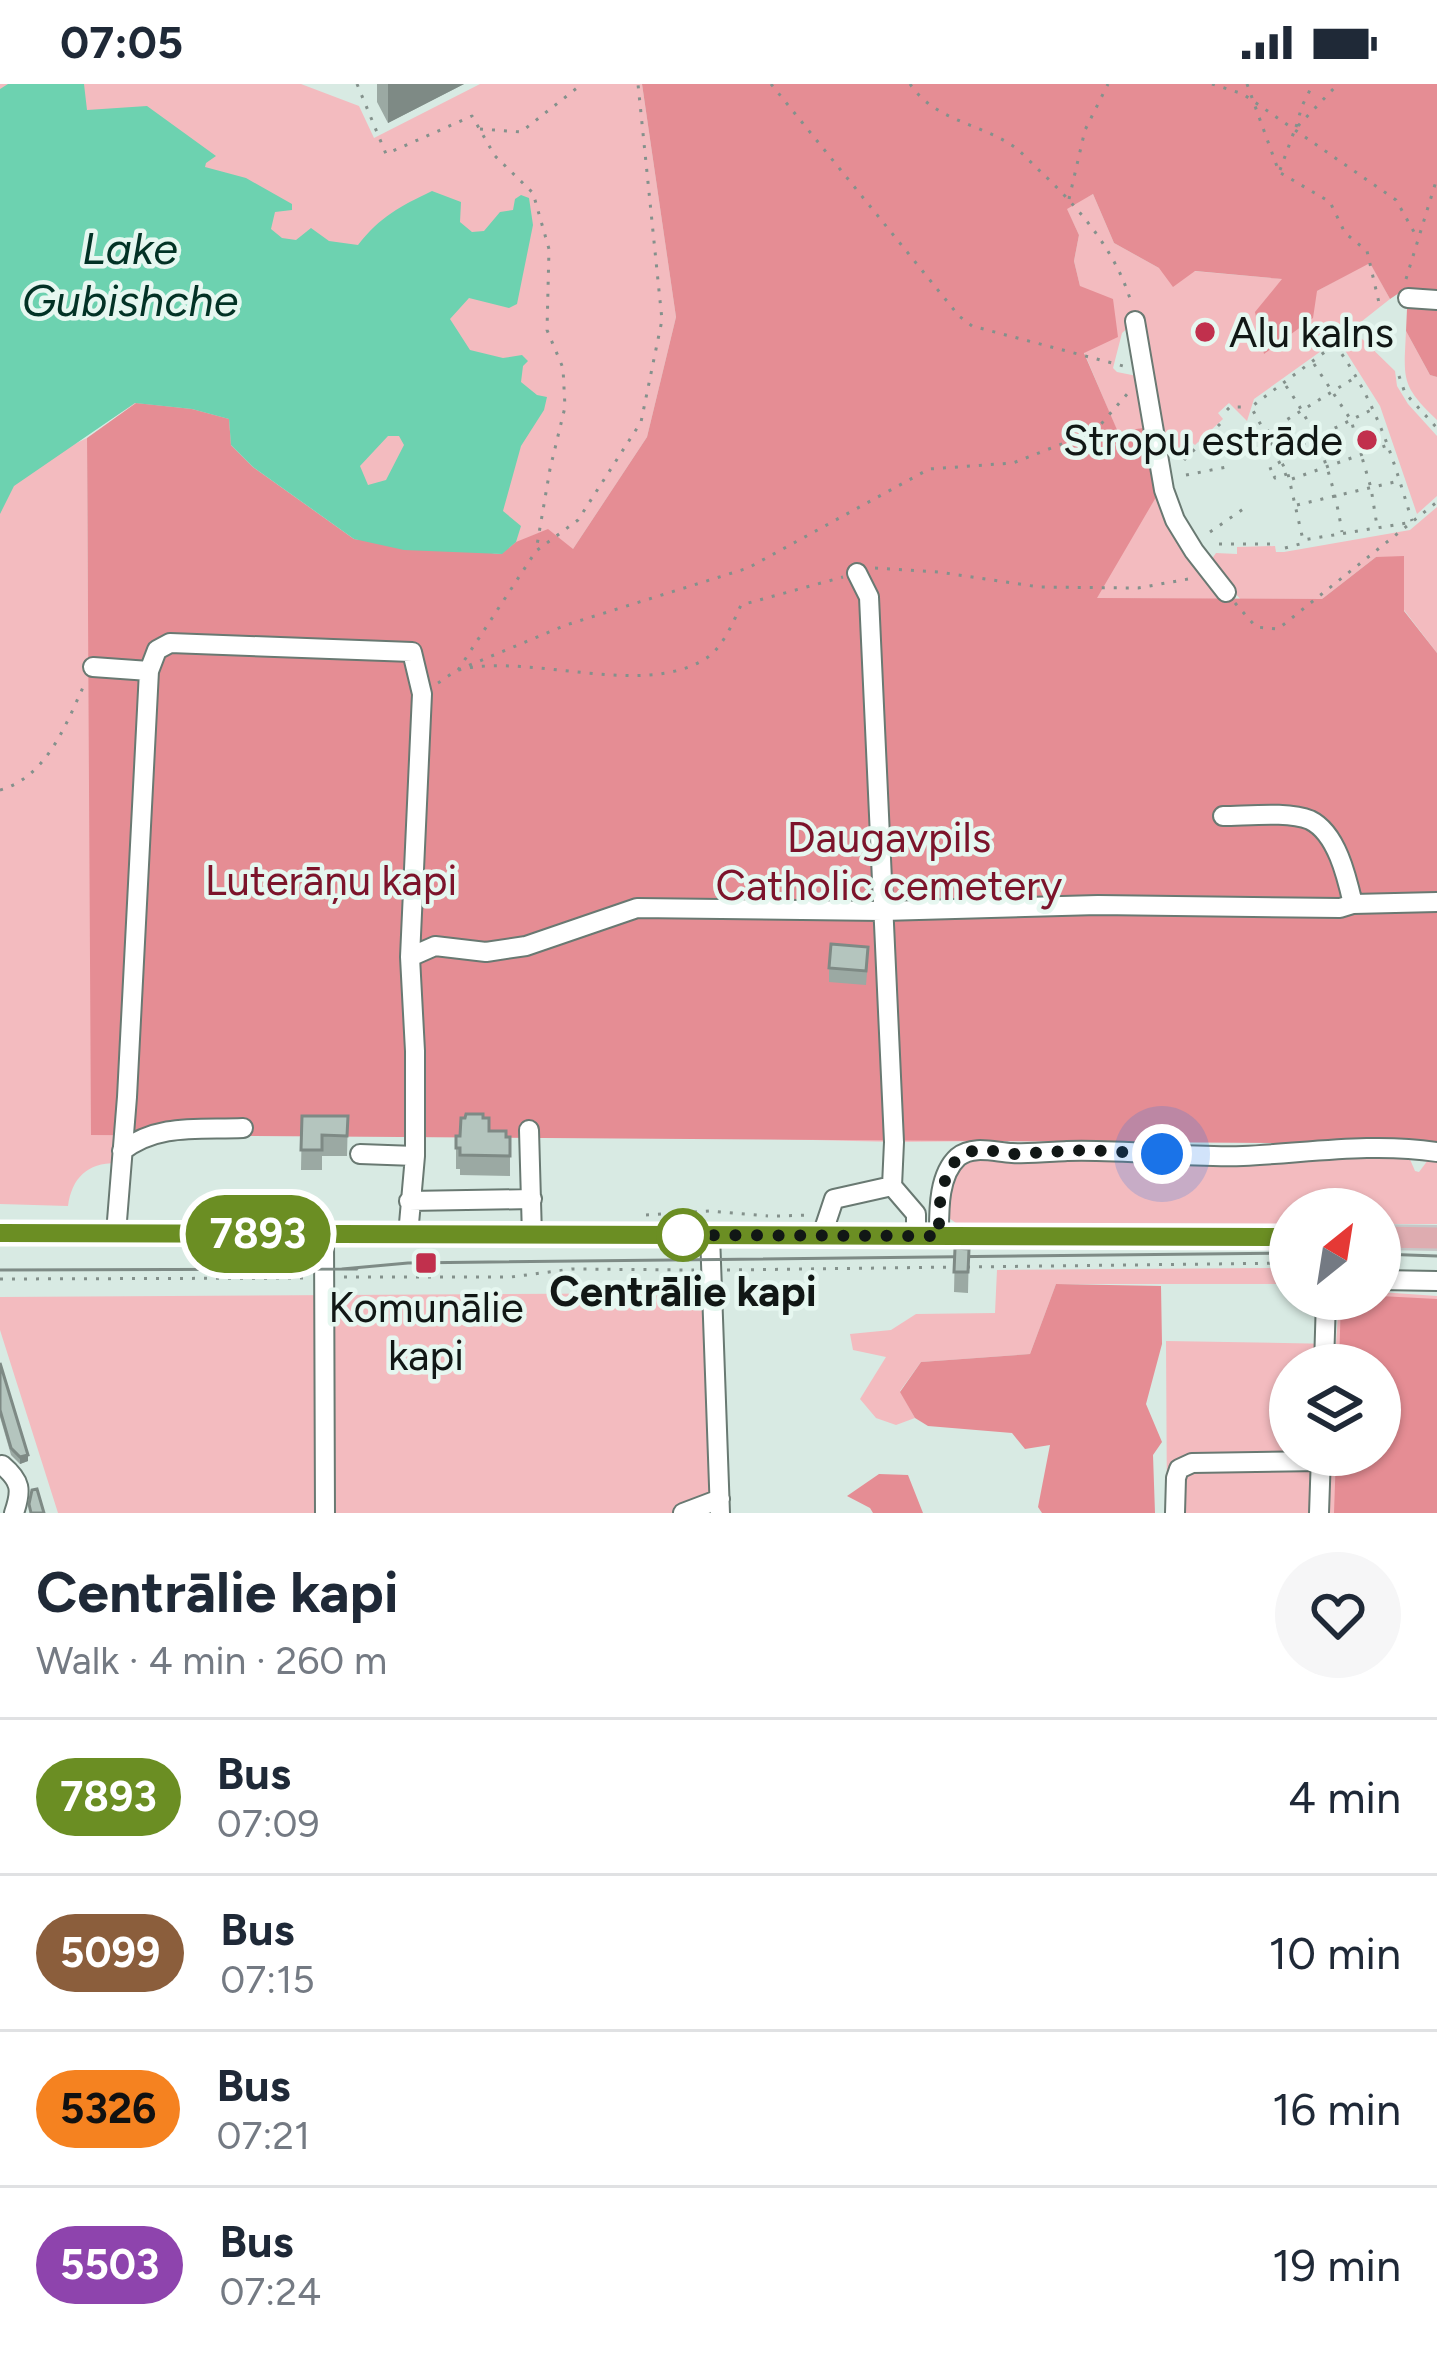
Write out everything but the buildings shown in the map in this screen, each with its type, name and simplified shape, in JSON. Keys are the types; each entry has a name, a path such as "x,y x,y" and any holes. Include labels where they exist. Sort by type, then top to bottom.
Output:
{"main road":[{"path":"0,1233 710,1235 825,1225 928,1236 1269,1237"},
{"path":"1401,1238 1437,1238"}],"lane":[{"path":"1406,293 1437,300"},
{"path":"1135,322 1164,490 1175,520 1226,592"},
{"path":"857,573 869,596 894,1142 892,1186 928,1236"},
{"path":"116,1233 149,671 157,650 170,643 412,652 422,694 410,957 416,1156 408,1235"},
{"path":"93,667 149,671"},
{"path":"1223,816 1296,816 1315,822 1343,860 1353,904"},
{"path":"410,957 436,946 486,952 526,946 637,908 1340,908 1437,902"},
{"path":"122,1150 159,1131 243,1128"},
{"path":"530,1130 532,1236"},
{"path":"928,1236 947,1172 960,1155 979,1149 1013,1154 1086,1150 1241,1156 1366,1147 1437,1152"},
{"path":"360,1154 416,1156"},
{"path":"825,1225 834,1199 892,1186"},
{"path":"410,1201 532,1198"},
{"path":"323,1234 325,1513"},
{"path":"683,1513 720,1506 710,1235"},
{"path":"1401,1280 1437,1281"},
{"path":"1175,1513 1179,1469 1192,1463 1269,1460"},
{"path":"1,1464 19,1486 14,1513"},
{"path":"1319,1513 1320,1476"}],"path":[{"path":"357,84 386,154 472,116 495,156 533,193 549,249 547,330 563,368 565,407 536,551"},
{"path":"478,129 520,132 582,84"},
{"path":"458,670 536,551 578,520 641,422 662,320 638,84"},
{"path":"422,694 458,670 566,625 748,568 929,469 1013,463 1095,431 1145,371 972,326 958,316 771,84"},
{"path":"910,84 918,96 949,118 1013,146 1069,201 1119,271 1135,322"},
{"path":"1069,201 1085,130 1108,84"},
{"path":"1213,84 1253,100 1396,200 1418,238"},
{"path":"1247,84 1279,172 1330,202 1345,232 1367,251 1380,307"},
{"path":"1279,172 1313,84"},
{"path":"1295,129 1338,84"},
{"path":"1406,293 1437,178"},
{"path":"1227,410 1251,407 1353,331"},
{"path":"1335,344 1375,409 1413,522"},
{"path":"1312,362 1351,421 1371,488 1377,528"},
{"path":"1266,433 1357,376"},
{"path":"1399,376 1405,393 1437,428"},
{"path":"1283,383 1317,436 1342,533"},
{"path":"1251,407 1289,477 1304,539"},
{"path":"1375,409 1281,458 1270,467 1272,473 1275,478 1289,477 1388,445"},
{"path":"1184,460 1222,422"},
{"path":"1186,476 1232,466"},
{"path":"1296,506 1400,481"},
{"path":"1226,592 1256,627 1278,629 1437,502"},
{"path":"1210,532 1249,505"},
{"path":"1285,548 1304,539 1413,522"},
{"path":"1219,544 1272,544"},
{"path":"458,670 518,666 659,676 707,658 741,605 875,568 1039,587 1115,589 1212,575"},
{"path":"0,790 26,780 58,742 93,667"},
{"path":"640,1216 709,1211 825,1225"},
{"path":"419,1256 419,1277"},
{"path":"774,1259 774,1269"},
{"path":"0,1279 511,1277 572,1269 1269,1263"}],"green space":[{"path":"0,84 301,84 359,106 374,138 480,84 642,84 676,317 647,437 573,549 502,554 136,403 62,450 87,438 88,607 385,583 1159,492 1227,601 1437,1136 894,1142 92,1130 92,1135 120,1135 116,1163 83,1174 68,1206 0,1204"},
{"path":"642,84 1437,84 1437,377 1430,375 1406,331 1408,287 1390,299 1370,263 1317,291 1313,318 1264,354 1255,312 1282,279 1195,271 1173,287 1159,268 1114,243 1093,194 1067,209 1079,235 1074,261 1080,286 1113,299 1118,337 1084,353 1118,432 1149,427 1159,492 1097,598 1322,599 1376,557 1404,556 1404,611 1437,653 1437,1144 91,1135 87,438 136,403 192,409 229,419 231,445 253,467 354,539 501,554 548,529 573,549 647,437 676,317"},
{"path":"1093,194 1114,243 1159,268 1283,279 1317,291 1370,262 1390,299 1352,329 1395,371 1397,386 1408,404 1437,436 1437,496 1417,514 1380,406 1341,344 1348,339 1345,334 1254,399 1247,421 1229,403 1218,413 1223,419 1195,445 1190,441 1176,455 1165,452 1132,324 1122,333 1113,368 1137,376 1149,427 1118,433 1084,352 1074,261 1079,235 1066,208"},
{"path":"1406,331 1430,375 1437,377 1437,420 1410,389"},
{"path":"1437,507 1437,653 1404,610 1376,557 1322,599 1242,601 1209,563 1216,553 1237,554 1237,547 1275,546 1276,552 1284,552 1410,530"},
{"path":"1332,1153 1409,1157 1419,1172 1428,1160 1437,1159 1437,1224 1401,1224 1401,1188 1269,1188 1269,1224 956,1223 946,1216 953,1173 967,1158"},
{"path":"1269,1268 1269,1284 1056,1284 1030,1354 921,1362 900,1391 915,1418 896,1425 876,1418 860,1399 886,1357 853,1350 850,1334 891,1330 916,1314 995,1313 997,1270"},
{"path":"1056,1284 1161,1286 1162,1344 1146,1404 1162,1442 1153,1455 1155,1513 1042,1513 1038,1507 1050,1445 1025,1449 1012,1433 928,1426 915,1418 900,1392 921,1362 1030,1354"},
{"path":"702,1293 710,1513 58,1513 0,1330 0,1297"},
{"path":"1401,1293 1437,1296 1437,1513 1167,1513 1166,1341 1336,1344 1338,1320 1401,1320"},
{"path":"1401,1297 1437,1299 1437,1513 1334,1513 1335,1476 1401,1476 1401,1344 1340,1344 1340,1320 1401,1320"},
{"path":"879,1474 908,1475 923,1513 873,1513 847,1496"}],"water":[{"name":"Lake Gubishche","path":"8,84 84,84 87,110 147,106 216,156 205,167 246,178 292,204 292,210 275,212 271,229 282,238 296,240 311,228 329,241 358,245 391,213 432,191 461,202 460,222 472,232 484,231 500,212 513,210 515,199 529,198 533,225 517,304 509,308 469,298 450,319 470,350 503,358 522,355 528,361 521,382 547,397 521,446 503,511 521,526 516,542 502,554 404,550 354,539 253,467 231,445 229,419 192,409 135,403 14,486 0,514 0,89","holes":["388,436 399,436 404,445 386,480 368,485 360,466"]}],"tram line":[{"path":"342,1269 408,1263 1269,1253"},
{"path":"1401,1255 1437,1256"},
{"path":"0,1270 357,1269"}],"bus line":[{"name":"7893","path":"0,1233 1269,1237"}],"place":[{"name":"Alu kalns","path":"1205,332"},
{"name":"Stropu estrāde","path":"1367,440"},
{"name":"Centrālie kapi","path":"683,1235"},
{"name":"Komunālie kapi","path":"426,1263"}],"route":[{"path":"683,1235 666,1235 939,1236 947,1172 960,1155 979,1149 1013,1154 1086,1150 1162,1154"}],"park label":[{"name":"Daugavpils Catholic cemetery","path":"889,861"},
{"name":"Luterāņu kapi","path":"331,880"}]}
